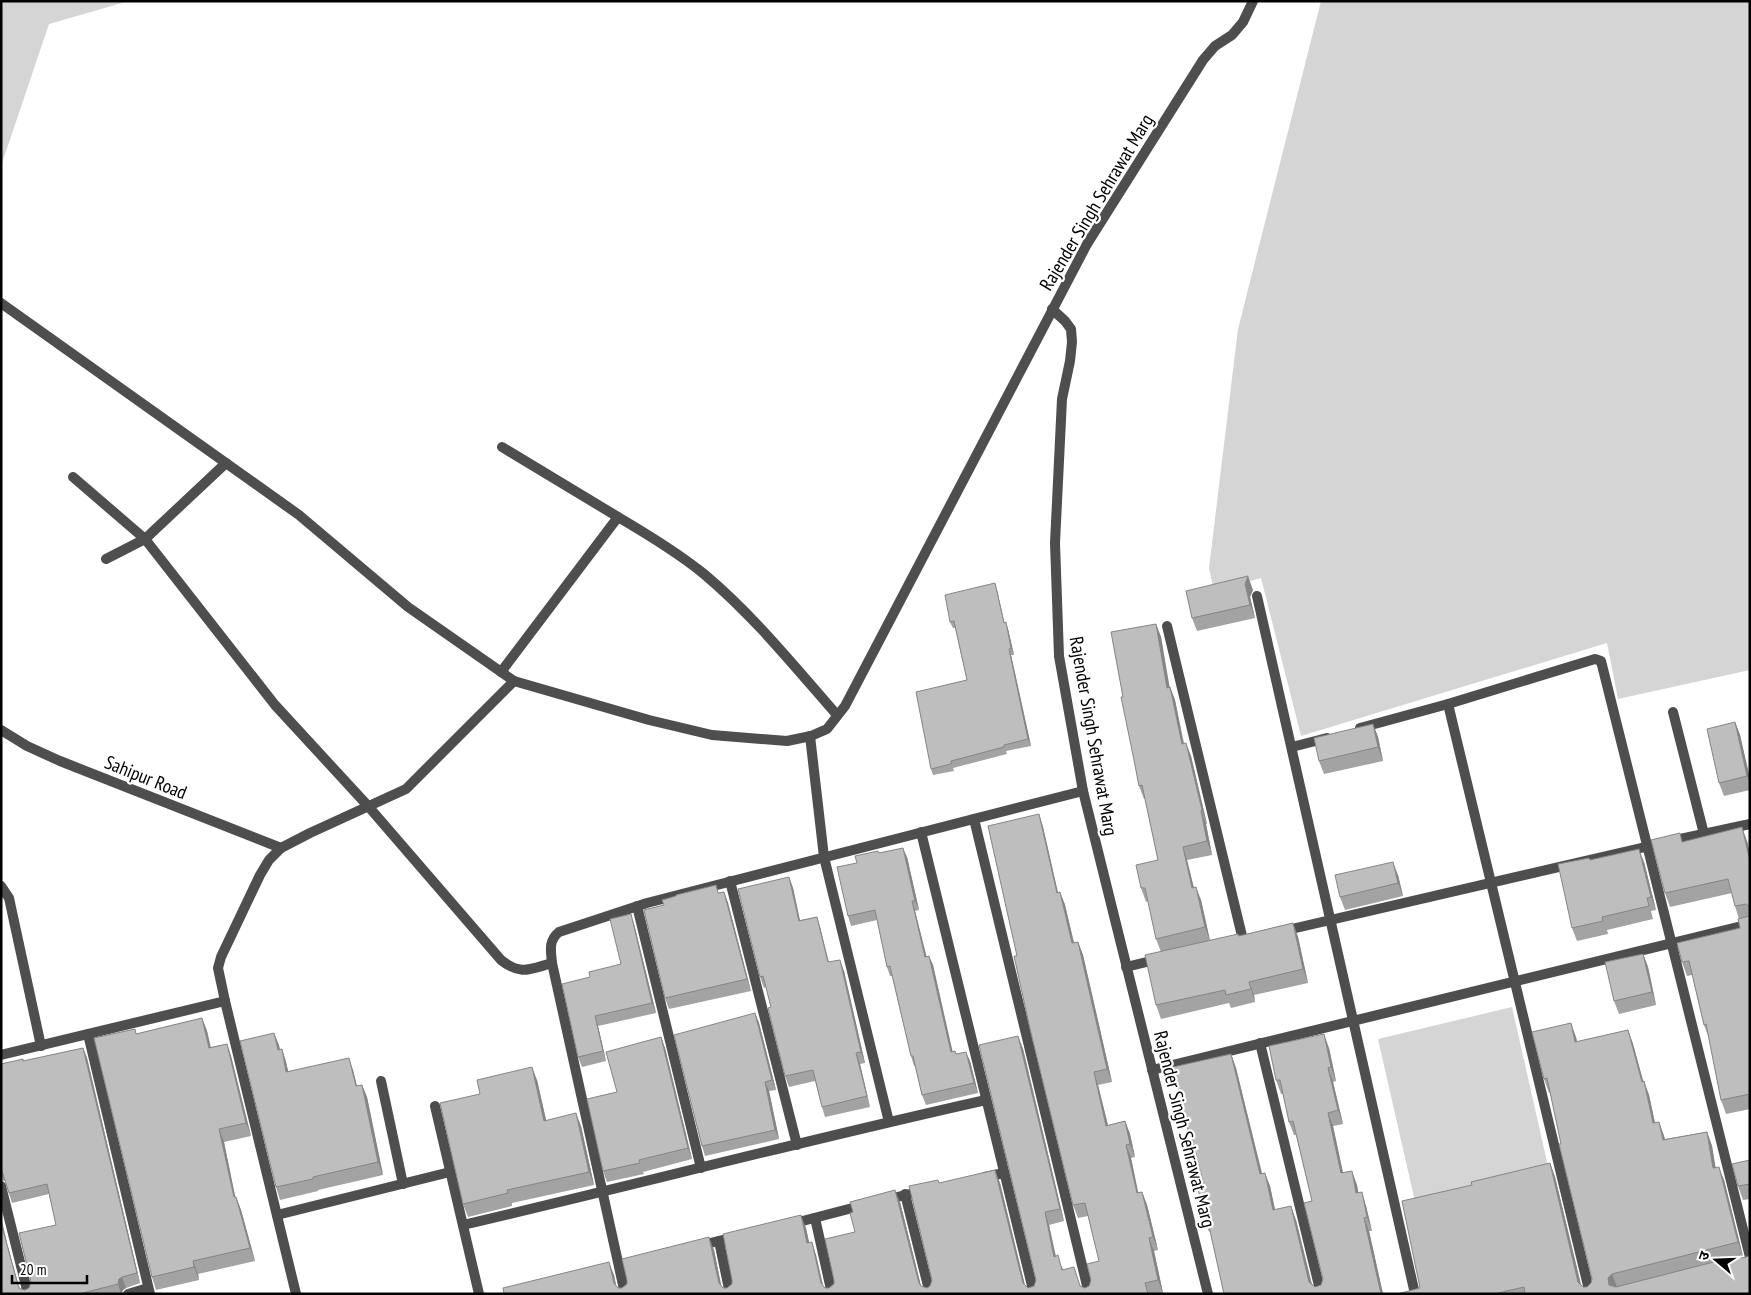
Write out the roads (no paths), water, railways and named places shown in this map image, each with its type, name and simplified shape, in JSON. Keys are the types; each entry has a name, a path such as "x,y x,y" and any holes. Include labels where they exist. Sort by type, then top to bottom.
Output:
{"street":[{"name":"Rajender Singh Sehrawat Marg","path":"1208,1294 1083,791 1059,656 1055,543 1062,399 1072,342 1071,329 1052,309 1087,244 1203,60 1216,46 1232,35 1243,22 1254,1"},
{"path":"1,317 5,305 299,515 408,607 514,681 648,720 712,735 787,741 810,736 827,729 845,706 1052,309"},
{"path":"502,447 662,543 703,574 765,634 837,715"},
{"path":"106,559 145,539 226,463"},
{"path":"73,477 145,539 275,705 368,806 502,960 516,970 527,970 552,963"},
{"path":"501,672 618,517"},
{"path":"1257,596 1416,1294"},
{"path":"1167,626 1243,940"},
{"path":"1292,747 1448,704 1595,659 1601,661 1750,1257"},
{"path":"296,1294 225,1001 218,968 221,957 260,875 269,860 281,848 406,789 514,681"},
{"path":"1448,704 1590,1294"},
{"path":"1673,712 1704,834"},
{"name":"Sahipur Road","path":"1,730 26,746 60,761 281,848"},
{"path":"810,736 824,858 888,1122"},
{"path":"624,1294 552,963 550,945 554,936 559,932 637,906 1083,791"},
{"path":"974,819 1089,1294"},
{"path":"1269,934 1750,824"},
{"path":"921,832 1034,1294"},
{"path":"730,881 798,1145"},
{"path":"1,886 9,898 41,1046"},
{"path":"637,906 701,1168"},
{"path":"1152,1070 1750,924"},
{"path":"1126,967 1165,958"},
{"path":"1,1055 225,1001"},
{"path":"88,1034 149,1291 128,1294"},
{"path":"1260,1043 1321,1294"},
{"path":"381,1081 403,1184"},
{"path":"463,1225 986,1100"},
{"path":"435,1106 479,1294"},
{"path":"277,1215 450,1172"},
{"path":"977,1179 1004,1173"},
{"path":"1,1186 28,1294"},
{"path":"776,1227 932,1188"},
{"path":"905,1194 930,1294"},
{"path":"815,1218 832,1294"},
{"path":"692,1248 748,1234"},
{"path":"719,1241 730,1294"}]}
